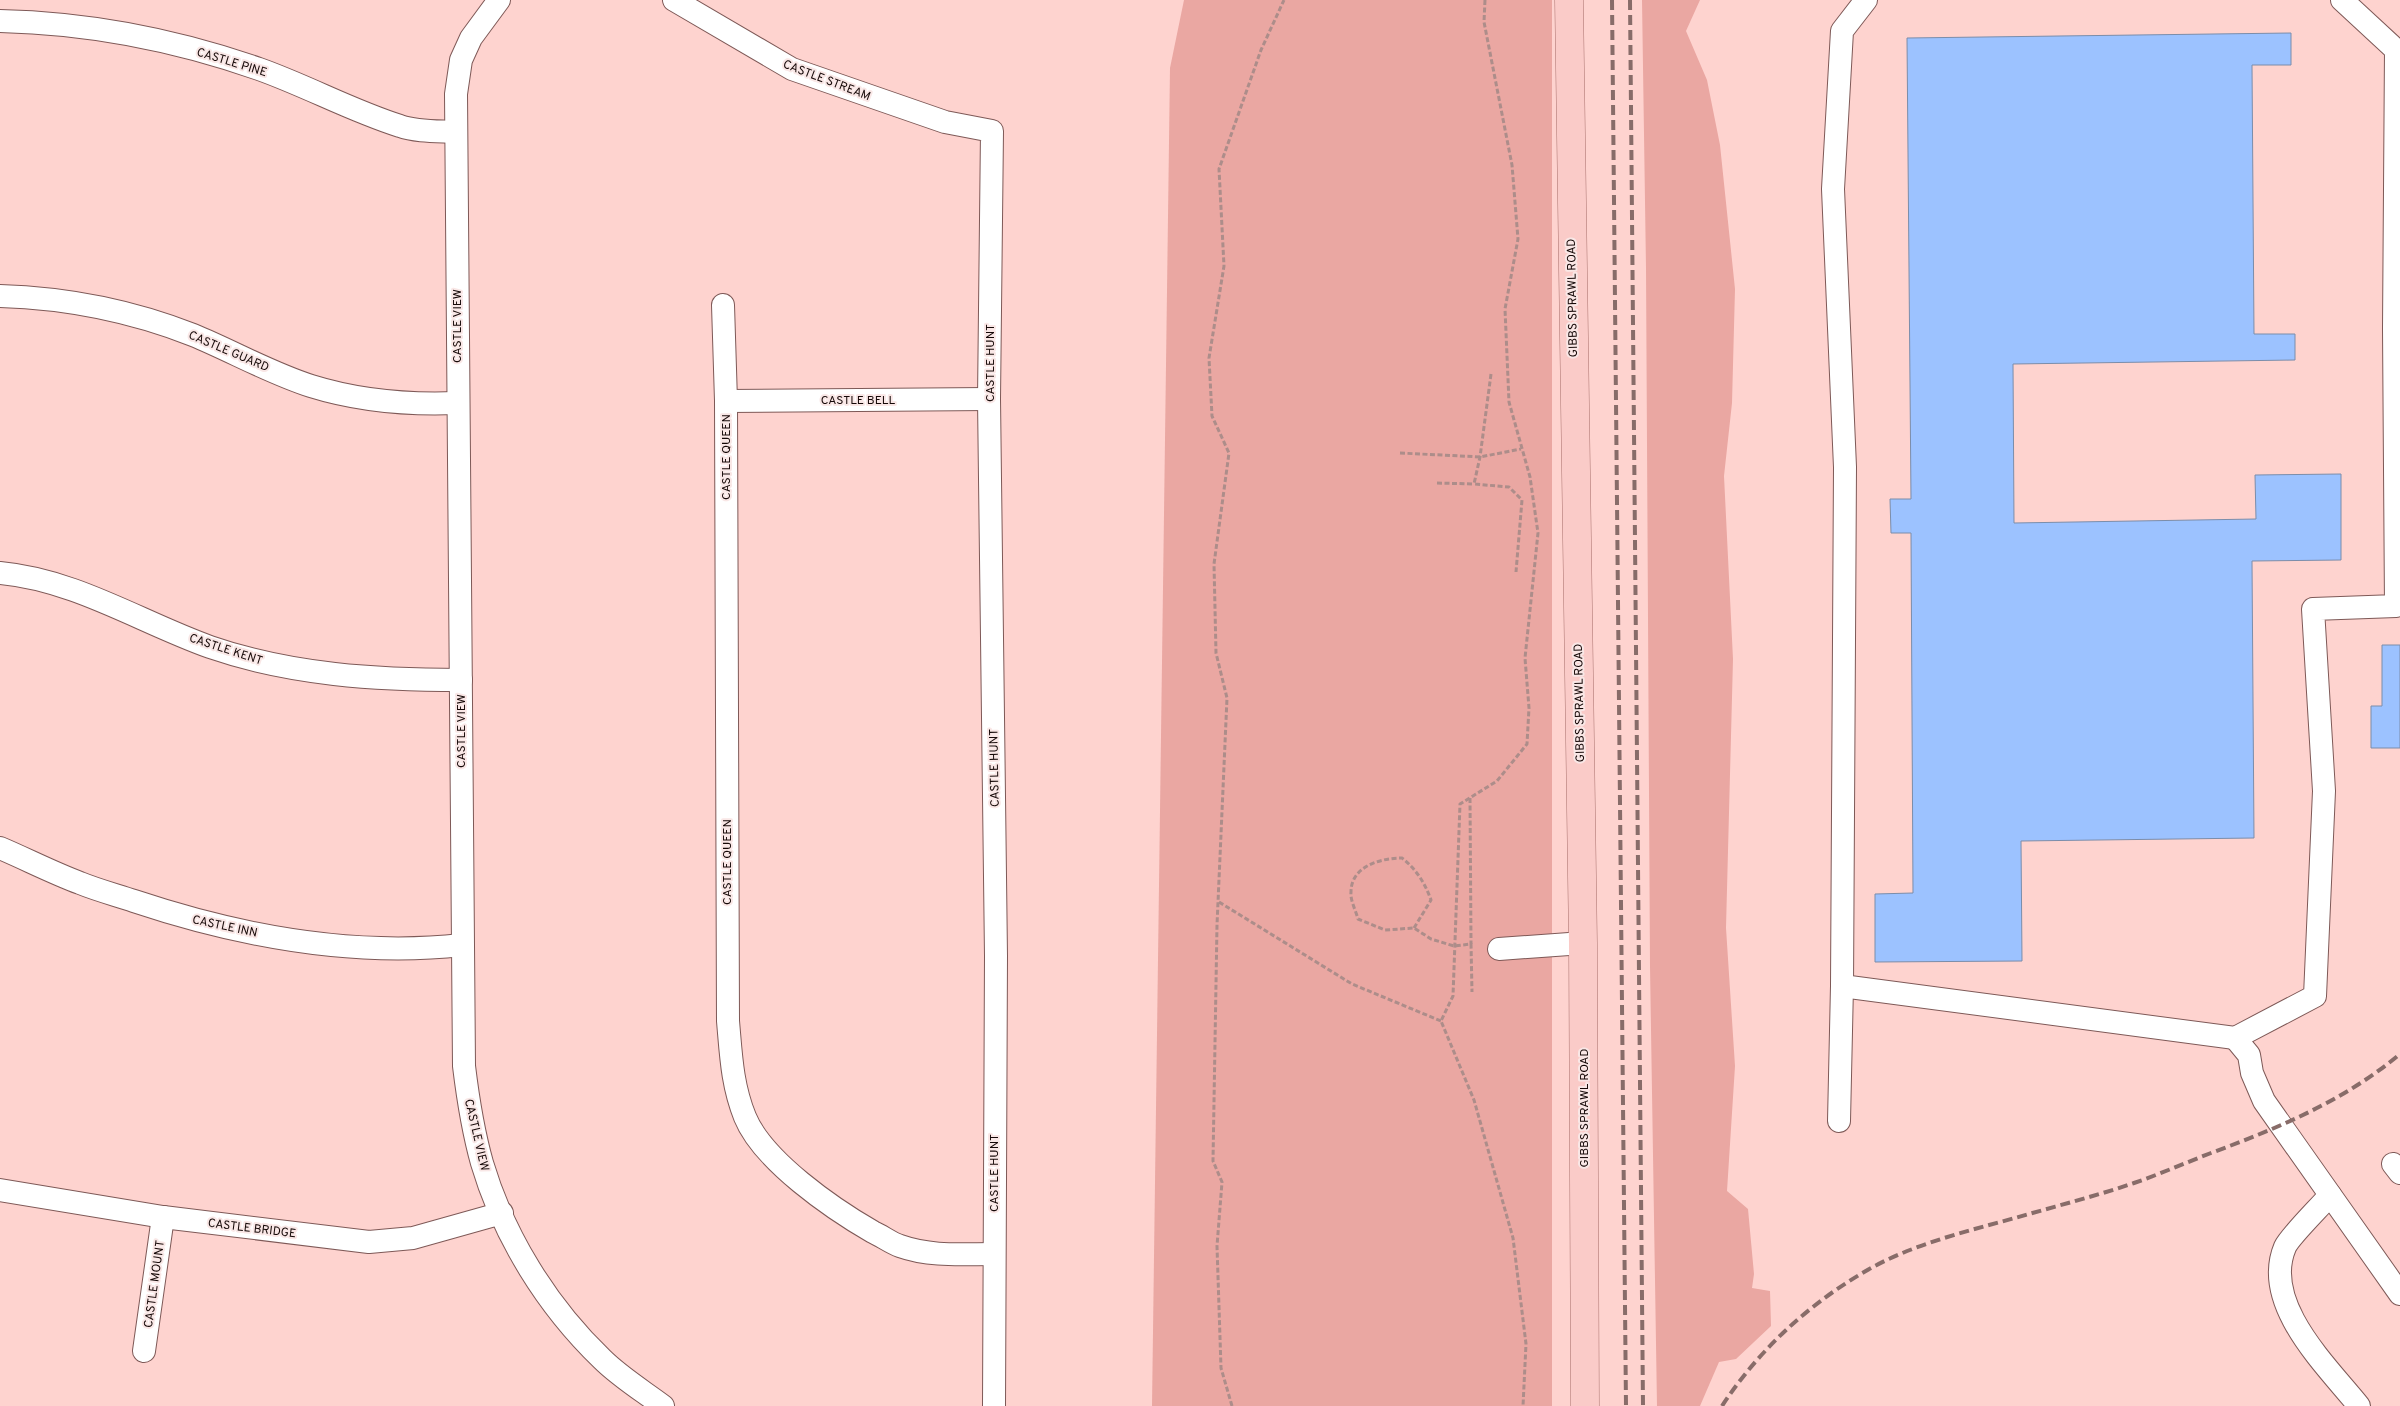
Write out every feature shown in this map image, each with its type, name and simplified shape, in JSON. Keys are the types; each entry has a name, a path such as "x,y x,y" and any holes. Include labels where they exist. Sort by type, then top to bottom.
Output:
{"main road":[{"name":"GIBBS SPRAWL ROAD","path":"1569,0 1583,942 1585,1406"}],"street":[{"name":"CASTLE VIEW","path":"499,0 471,38 461,60 456,94 457,403 464,1066 471,1116 483,1164 502,1213 524,1259 547,1296 574,1330 604,1361 663,1406"},
{"name":"CASTLE STREAM","path":"674,0 792,69 832,85 945,122 992,131"},
{"path":"1840,1121 1845,467 1833,188 1842,31 1866,0"},
{"path":"1842,986 2236,1038 2315,996 2324,791 2313,609 2396,606 2394,329 2396,50 2342,0"},
{"name":"CASTLE PINE","path":"0,21 33,22 110,31 164,42 260,69 401,127 456,132"},
{"name":"CASTLE HUNT","path":"992,131 989,399 996,956 994,1406"},
{"name":"CASTLE GUARD","path":"0,296 66,302 141,318 192,334 310,386 348,396 421,404 457,403"},
{"name":"CASTLE QUEEN","path":"723,305 726,401 728,1021 733,1083 746,1120 767,1150 785,1168 839,1212 899,1246 934,1255 994,1254"},
{"name":"CASTLE BELL","path":"726,401 989,399"},
{"name":"CASTLE KENT","path":"0,573 39,579 72,588 211,647 279,665 328,674 404,680 461,680"},
{"name":"CASTLE INN","path":"0,848 80,884 184,918 220,927 331,945 422,949 462,945"},
{"path":"1499,949 1583,942"},
{"path":"2236,1038 2249,1055 2252,1073 2264,1101 2400,1294"},
{"name":"CASTLE BRIDGE","path":"0,1190 163,1217 369,1242 413,1238 502,1213"},
{"path":"2330,1195 2286,1246 2282,1264 2281,1287 2289,1311 2304,1337 2359,1406"},
{"name":"CASTLE MOUNT","path":"144,1351 163,1217"}],"path":[{"path":"1232,1406 1221,1368 1217,1246 1222,1182 1213,1161 1218,902 1227,698 1216,653 1214,564 1229,453 1212,416 1209,358 1224,266 1219,169 1261,50 1284,0"},
{"path":"1441,1021 1453,996 1460,804 1498,781 1527,744 1529,708 1525,658 1538,533 1530,477 1509,402 1505,309 1518,239 1512,166 1484,22 1485,0"},
{"path":"1474,484 1480,457 1491,374"},
{"path":"1400,453 1480,457 1521,449"},
{"path":"1437,483 1474,484 1509,488 1522,500 1516,572"},
{"path":"1470,798 1472,992"},
{"path":"1414,928 1432,900 1427,888 1414,868 1402,858 1385,858 1366,866 1356,876 1350,892 1358,919 1385,930 1414,928 1432,939 1454,946 1471,944"},
{"path":"1218,902 1298,953 1352,984 1441,1021 1474,1100 1513,1238 1526,1344 1523,1406"}],"shaded area":[{"path":"1184,0 1552,0 1552,1406 1152,1406 1170,68"},
{"path":"1642,0 1700,0 1686,31 1707,80 1720,145 1735,289 1732,403 1724,476 1733,659 1726,928 1735,1066 1727,1191 1748,1209 1754,1274 1752,1288 1770,1291 1771,1326 1736,1359 1719,1362 1700,1406 1657,1406 1650,966 1646,268"}],"building":[{"path":"2291,33 2291,65 2252,65 2254,334 2295,334 2295,360 2013,364 2014,523 2256,519 2255,475 2341,474 2341,560 2252,561 2254,838 2021,841 2022,961 1875,962 1875,894 1913,893 1911,533 1891,533 1890,499 1911,499 1907,38"},
{"path":"2382,645 2400,645 2400,748 2371,748 2371,706 2382,706"}],"railway":[{"path":"1612,0 1626,1406"},
{"path":"1630,0 1643,1406"},
{"path":"1722,1406 1753,1364 1789,1327 1829,1294 1873,1267 1910,1250 1950,1236 2134,1183 2261,1134 2310,1112 2356,1086 2400,1054"}]}
